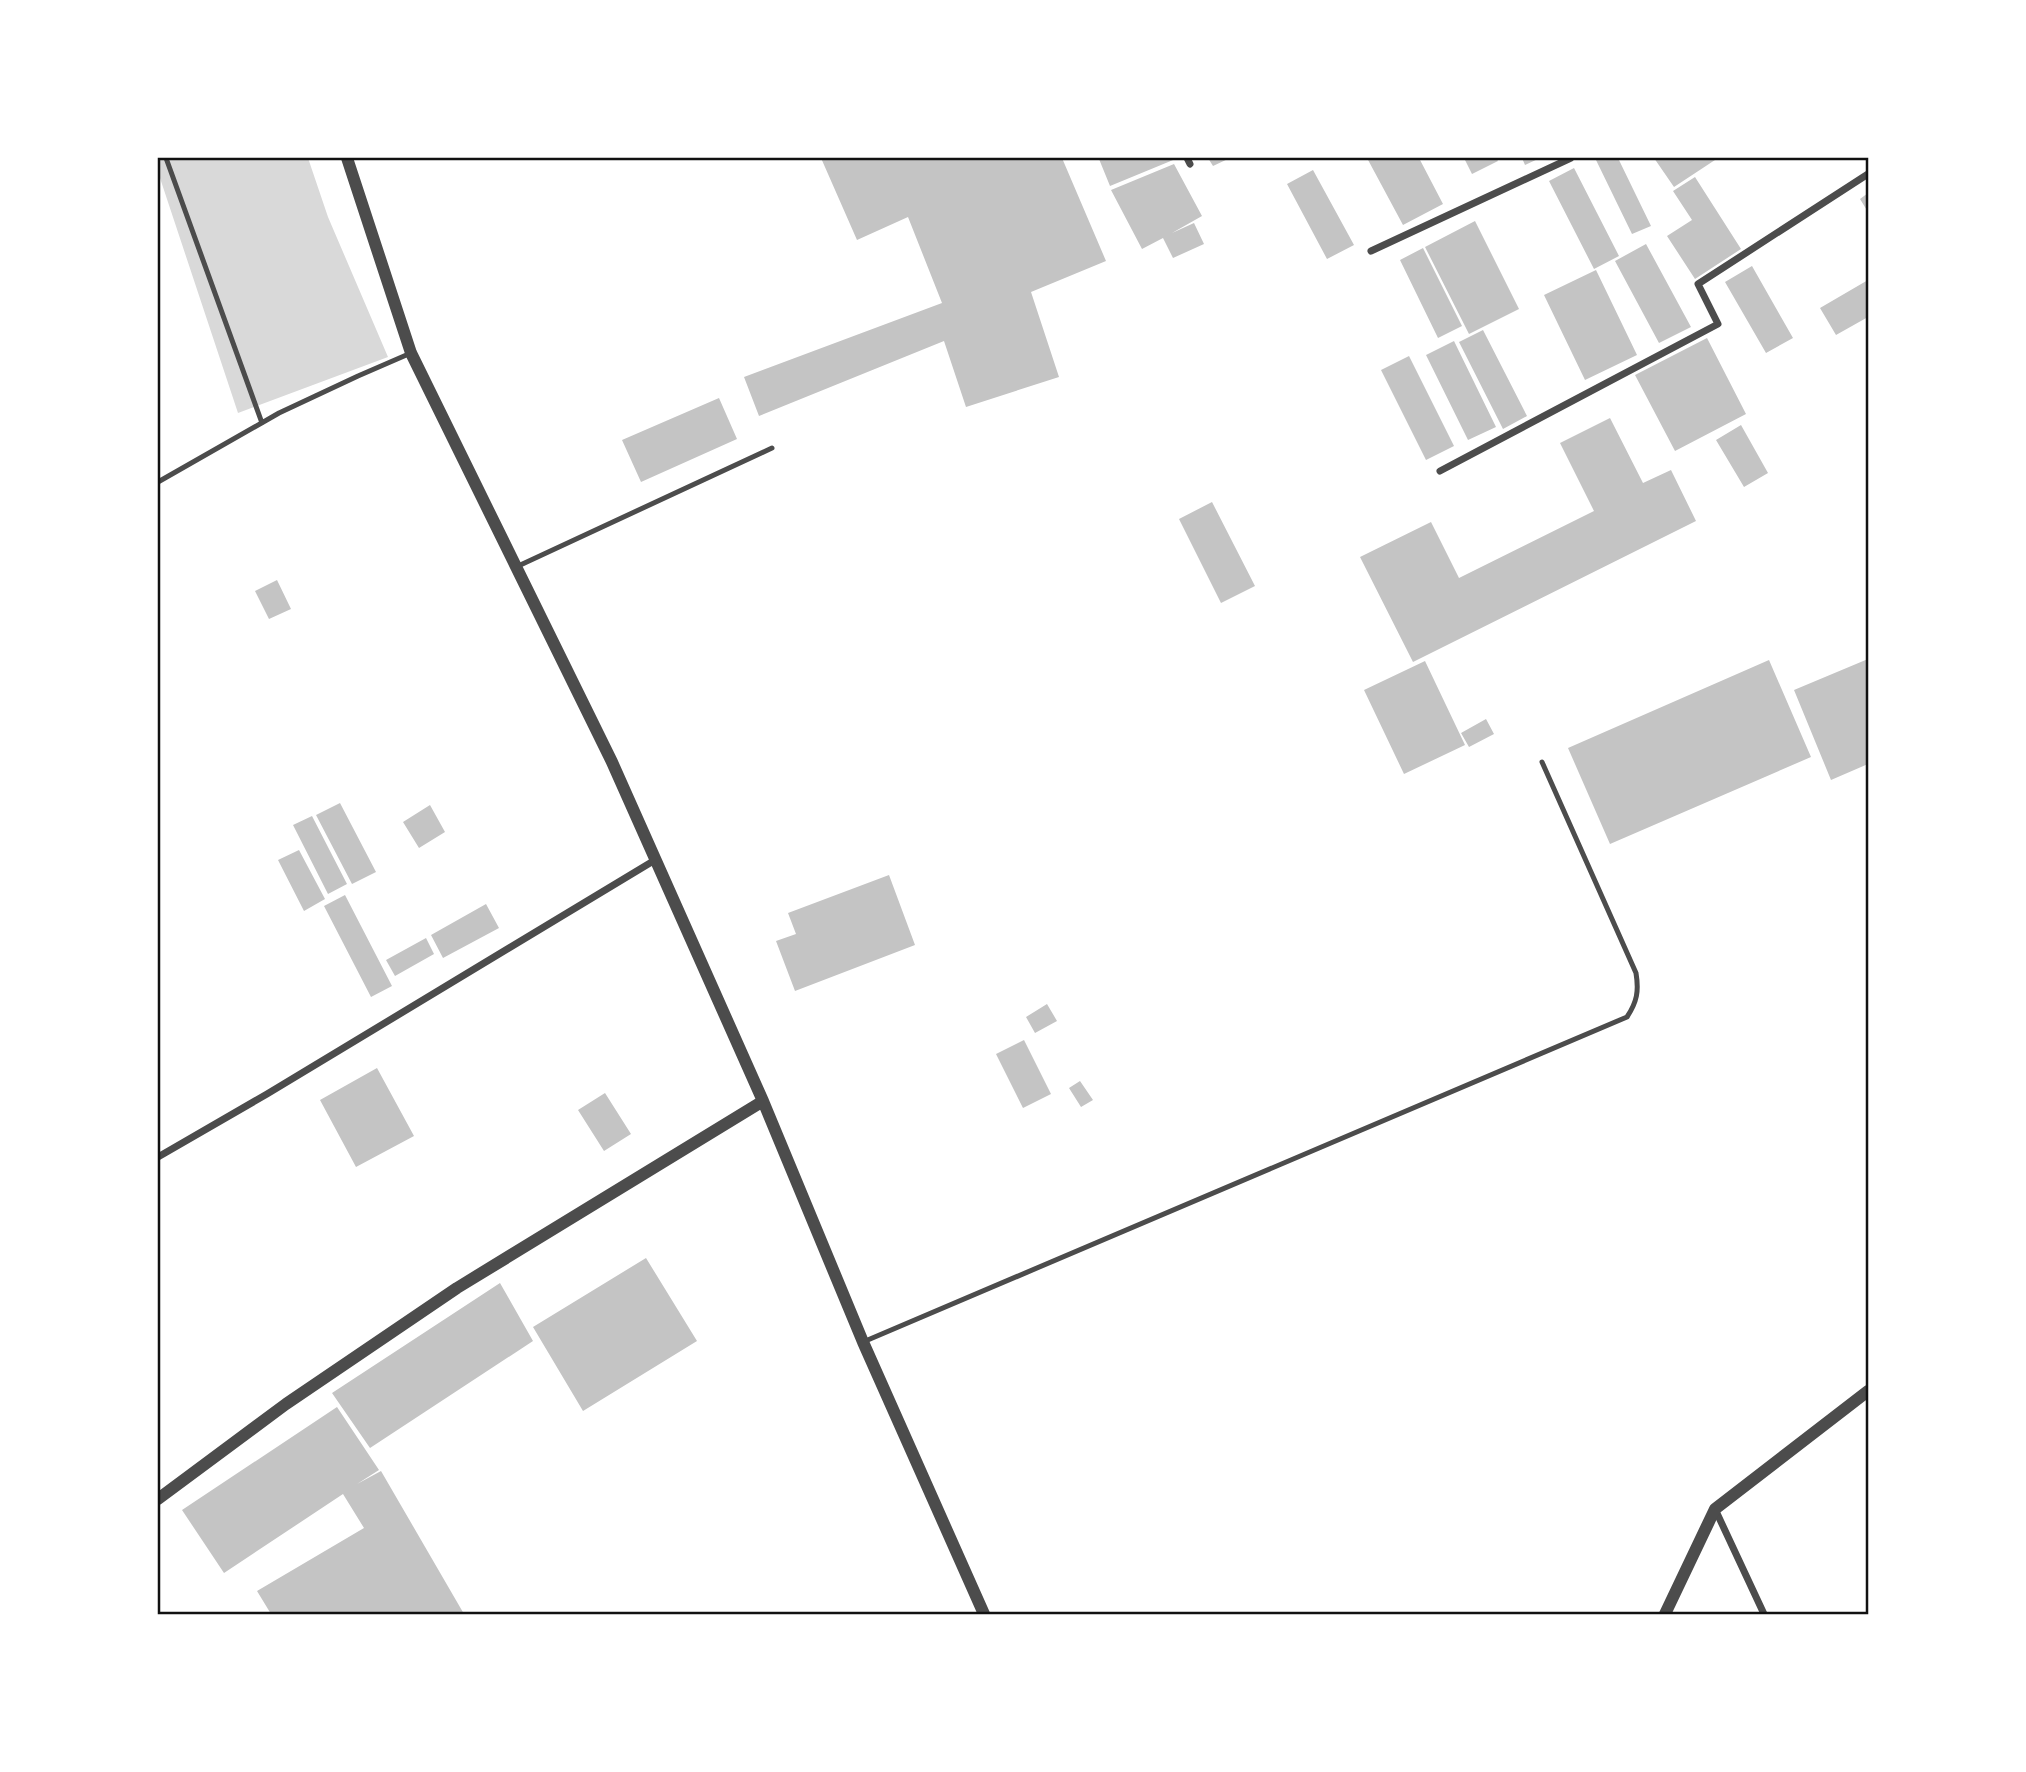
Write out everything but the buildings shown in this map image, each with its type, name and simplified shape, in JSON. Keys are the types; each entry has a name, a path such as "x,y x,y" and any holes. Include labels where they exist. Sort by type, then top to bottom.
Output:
{"street":[{"path":"347,158 411,353 611,762 763,1101 863,1342 984,1615"},
{"path":"1371,251 1571,158"},
{"path":"1440,471 1718,324 1699,284 1868,174"},
{"path":"158,1157 655,860"},
{"path":"158,1499 286,1404 457,1287 763,1101"},
{"path":"1665,1615 1715,1508 1868,1391"},
{"path":"1715,1508 1764,1615"}],"lane":[{"path":"166,158 262,423"},
{"path":"158,482 279,413 411,353"},
{"path":"516,567 772,447"},
{"path":"863,1342 1627,1017 1639,990 1636,973 1542,762"}],"shaded area":[{"path":"158,158 308,158 328,217 388,357 238,413 158,172"}]}
